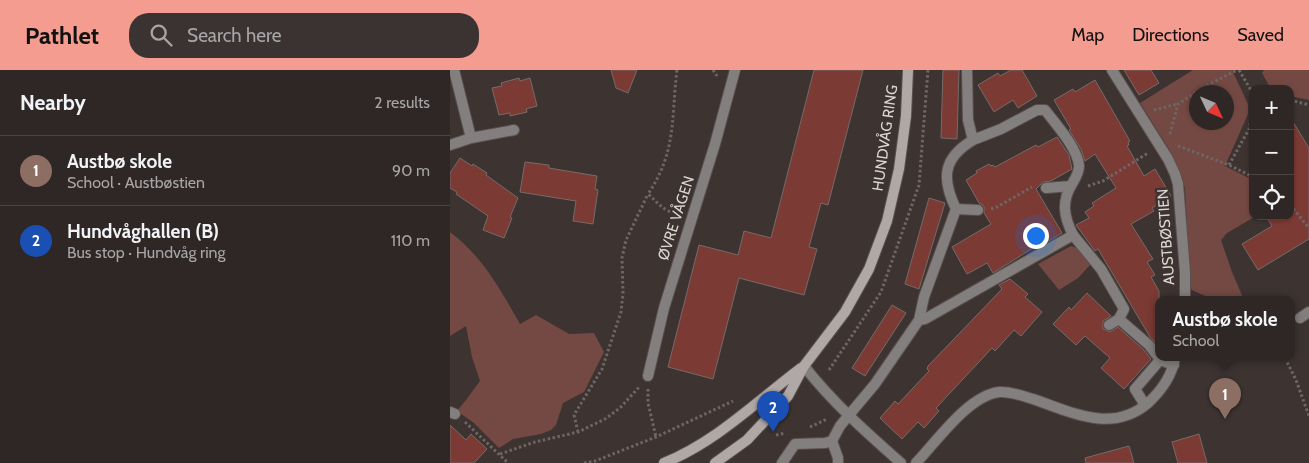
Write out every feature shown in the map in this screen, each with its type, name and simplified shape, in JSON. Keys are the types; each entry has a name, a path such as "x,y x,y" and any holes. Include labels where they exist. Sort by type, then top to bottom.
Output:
{"main road":[{"name":"HUNDVÅG RING","path":"715,463 747,440 788,396 804,366 845,312 869,269 887,221 899,170 906,116 908,70"},
{"name":"HUNDVÅG RING","path":"664,463 681,456 734,423 804,366"}],"street":[{"path":"454,70 471,138"},
{"name":"ØVRE VÅGEN","path":"648,376 664,308 715,144 735,70"},
{"path":"967,70 968,120 973,140"},
{"name":"AUSTBØSTIEN","path":"1112,70 1176,174 1185,272 1184,296"},
{"path":"838,463 832,441 840,426 875,384 919,320 924,297 956,209 950,198 947,184 950,163 960,148 973,140 1037,110 1045,110 1078,158 1078,173 1065,201 1066,215 1073,235 1090,253 1124,309 1119,319 1109,325"},
{"path":"450,145 471,138 514,130"},
{"path":"1046,188 1071,186"},
{"path":"956,209 978,210"},
{"path":"919,320 925,319 1073,235"},
{"path":"1119,319 1155,353"},
{"path":"1145,405 1135,389 1157,361"},
{"path":"916,463 960,414 980,399 999,392 1020,395 1096,419 1116,420 1132,414 1145,405 1164,384 1174,361"},
{"path":"804,366 817,383 873,440 901,463"},
{"path":"782,463 795,444 832,441"}],"path":[{"path":"578,432 574,415 602,369 621,312 623,294 622,258 626,240 648,194 659,178 672,133 677,70"},
{"path":"1140,114 1178,104 1195,92 1238,70 1249,87"},
{"path":"1294,101 1309,104"},
{"path":"1172,144 1170,135 1178,104"},
{"path":"1229,165 1249,129"},
{"path":"1071,186 1091,186 1097,184 1161,147 1172,144 1229,165 1249,175"},
{"path":"978,210 997,207 1036,186 1046,188"},
{"path":"648,194 663,209 671,213 692,216"},
{"path":"1294,210 1309,228"},
{"path":"1286,361 1296,380 1309,416"},
{"path":"500,454 535,442 578,432 605,419 633,395 648,376"},
{"path":"584,463 595,461 656,437 738,399"},
{"path":"648,403 656,437"},
{"path":"452,413 508,463"}],"shaded area":[{"path":"1193,70 1232,70 1248,104 1248,114 1225,166 1249,178 1249,220 1227,233 1221,240 1242,296 1205,296 1192,290 1190,287 1185,188 1169,149 1140,103"},
{"path":"1264,70 1309,70 1309,100 1294,97 1294,85 1269,85 1262,73"},
{"path":"450,232 472,252 490,274 520,324 536,315 569,334 594,333 604,352 584,392 563,403 556,425 551,430 541,434 513,439 499,448 474,423 457,411 480,381 472,357 466,326 450,336"},
{"path":"1071,246 1080,249 1090,265 1078,278 1059,290 1038,264"}],"building":[{"path":"611,70 637,70 628,93 616,88"},
{"path":"814,70 863,70 828,205 821,203 809,247 817,249 804,295 739,278 713,379 668,367 699,245 738,255 744,231 771,238"},
{"path":"943,70 959,70 957,139 941,138"},
{"path":"1011,70 1022,70 1037,96 1018,108 1013,100 994,112 978,85 998,73 1000,76"},
{"path":"1124,70 1151,70 1159,83 1139,95"},
{"path":"519,78 520,81 530,78 537,106 526,109 527,112 510,116 510,113 499,115 492,88 502,86 501,83"},
{"path":"1095,80 1130,141 1127,146 1144,176 1155,169 1171,196 1152,208 1154,211 1131,224 1153,259 1147,262 1155,275 1151,277 1159,291 1159,296 1155,296 1155,342 1150,337 1098,249 1095,251 1076,225 1089,218 1085,212 1094,206 1092,203 1116,188 1095,154 1085,161 1081,149 1069,130 1071,129 1054,100 1073,89 1075,92"},
{"path":"1294,124 1309,148 1309,239 1258,270 1242,244 1272,226 1268,220 1294,220"},
{"path":"1057,137 1069,155 1072,169 1051,181 1043,182 1036,189 1062,233 1042,245 1041,243 993,273 987,263 967,274 952,247 991,224 984,213 984,206 979,203 966,180 977,173 976,171 989,164 995,167 1036,145 1038,147"},
{"path":"460,158 487,173 486,175 518,198 504,238 483,230 488,216 450,188 450,173"},
{"path":"525,162 549,165 549,168 597,176 595,189 598,190 593,224 573,221 576,201 520,192"},
{"path":"929,198 945,203 919,289 905,284"},
{"path":"1010,279 1028,294 1025,297 1042,312 1021,336 1014,330 995,351 992,348 936,408 939,411 924,428 918,422 902,439 880,418 895,401 898,404 929,371 927,369 928,366 1002,289 999,285"},
{"path":"1087,293 1111,316 1103,321 1103,329 1110,332 1118,327 1144,350 1151,359 1124,389 1101,368 1110,358 1085,336 1076,345 1053,324 1069,307 1071,310"},
{"path":"892,305 906,313 865,376 852,368"},
{"path":"450,425 466,440 471,434 487,449 474,463 450,463"},
{"path":"1199,434 1207,463 1178,463 1172,442"},
{"path":"1129,446 1134,463 1086,463 1085,458"}],"place":[{"name":"Austbø skole","path":"1225,419"},
{"name":"Hundvåghallen (B)","path":"773,432"}]}
